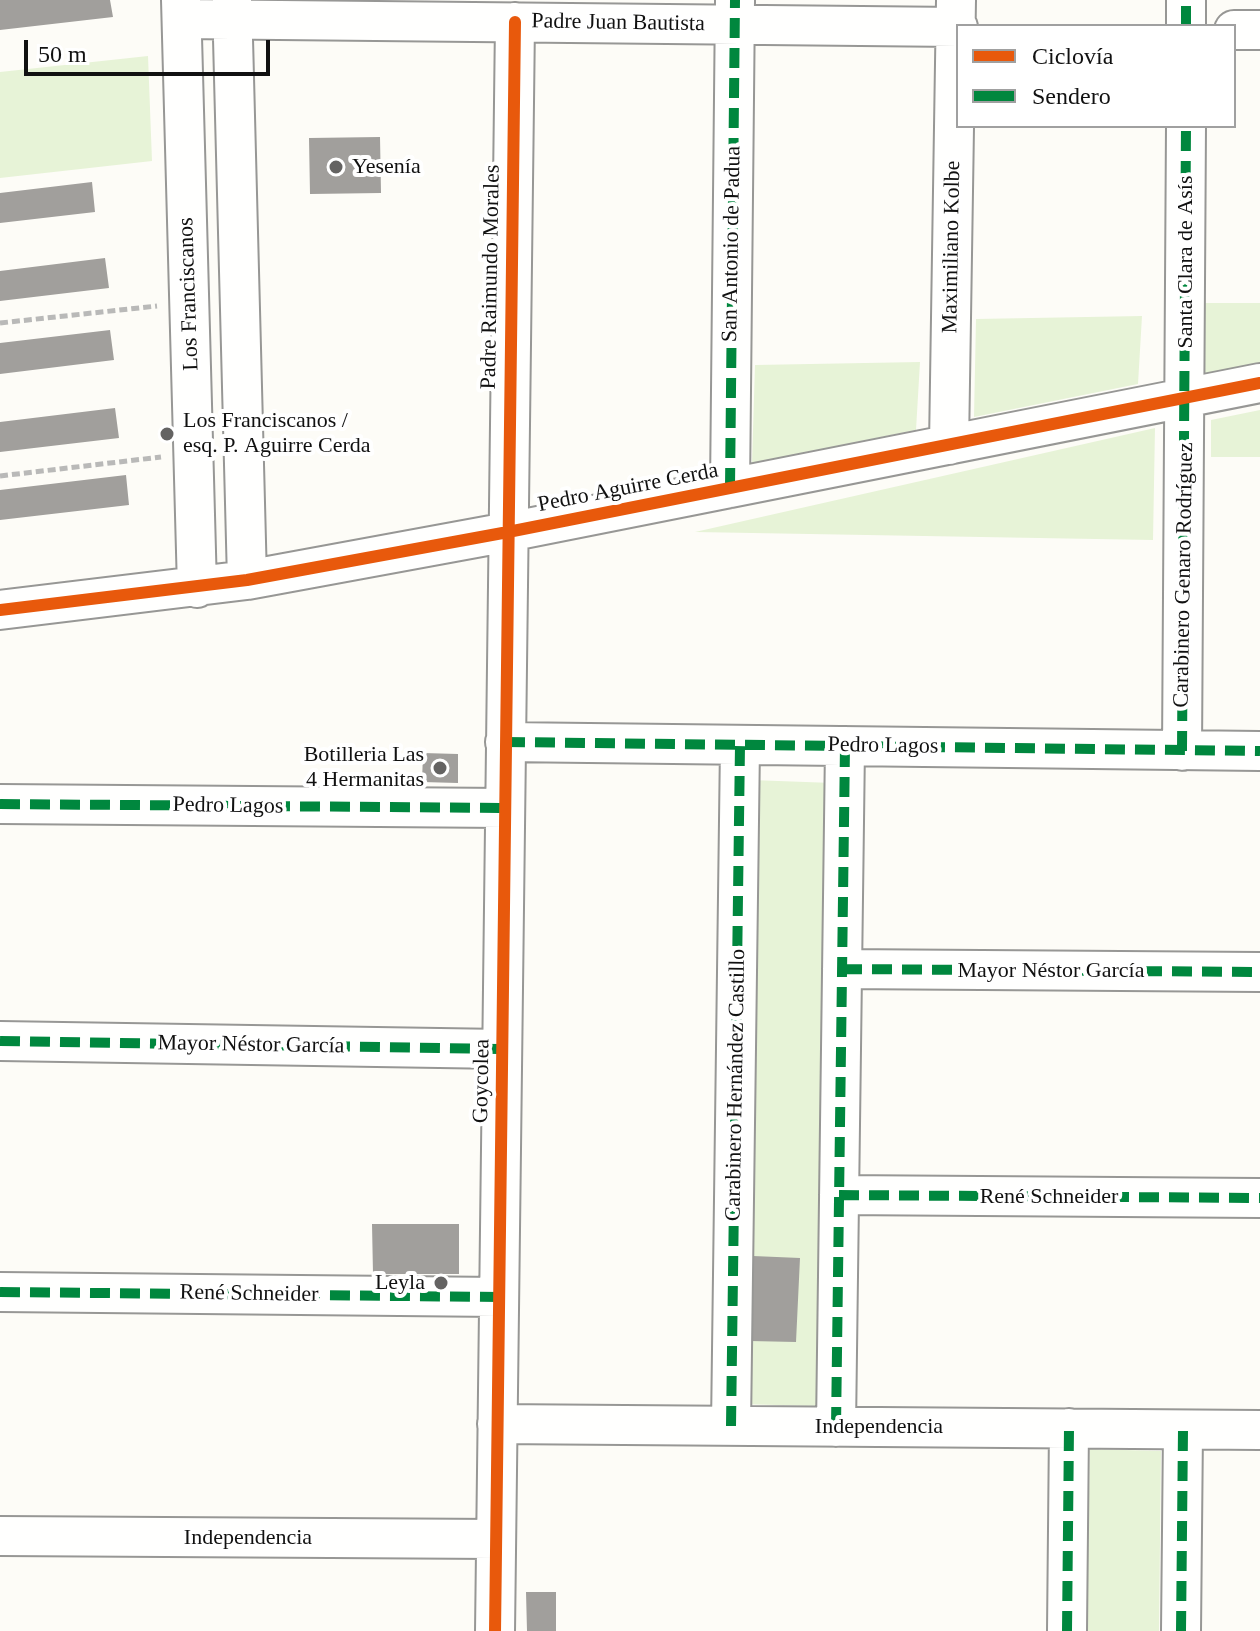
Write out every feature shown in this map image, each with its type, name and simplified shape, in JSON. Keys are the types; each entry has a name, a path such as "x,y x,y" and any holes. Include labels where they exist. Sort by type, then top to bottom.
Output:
{"street":[{"path":"1186,0 1186,24"},
{"name":"Padre Juan Bautista","path":"181,9 515,22 734,12 956,18"},
{"name":"Los Franciscanos","path":"181,9 197,588"},
{"path":"233,10 247,580"},
{"name":"San Antonio de Padua","path":"730,488 734,12"},
{"name":"Maximiliano Kolbe","path":"949,445 956,18"},
{"name":"Padre Raimundo Morales","path":"508,532 515,22"},
{"path":"1236,30 1260,30"},
{"name":"Santa Clara de Asís","path":"1186,128 1186,398"},
{"name":"Pedro Aguirre Cerda","path":"0,610 247,580 508,532 1260,383"},
{"name":"Carabinero Genaro Rodríguez","path":"1182,751 1186,398"},
{"name":"Goycolea","path":"495,1631 508,532"},
{"name":"Pedro Lagos","path":"505,742 1260,751"},
{"name":"Carabinero Hernández Castillo","path":"731,1426 740,745"},
{"path":"836,1427 845,746"},
{"name":"Pedro Lagos","path":"0,804 505,808"},
{"name":"Mayor Néstor García","path":"842,969 1260,972"},
{"name":"Mayor Néstor García","path":"0,1041 502,1049"},
{"name":"René Schneider","path":"839,1195 1260,1198"},
{"name":"René Schneider","path":"0,1292 499,1297"},
{"name":"Independencia","path":"497,1424 1260,1430"},
{"path":"1067,1631 1069,1428"},
{"path":"1181,1631 1183,1430"},
{"name":"Independencia","path":"0,1536 496,1539"}],"path":[{"path":"0,323 190,302"},
{"path":"0,476 194,454"}],"green space":[{"path":"148,56 152,161 0,178 0,72"},
{"path":"1200,303 1260,303 1260,366 1202,378"},
{"path":"1142,316 1138,384 974,417 976,319"},
{"path":"920,362 916,430 752,463 755,365"},
{"path":"1260,410 1260,457 1211,457 1211,420"},
{"path":"1155,428 1153,540 695,532"},
{"path":"751,780 833,783 817,1406 736,1404"},
{"path":"1090,1449 1161,1451 1159,1631 1086,1631"}],"building":[{"path":"0,0 110,0 113,17 0,30"},
{"path":"380,137 381,193 310,194 309,138"},
{"path":"92,182 95,212 0,223 0,193"},
{"path":"105,258 109,288 0,301 0,271"},
{"path":"110,330 114,360 0,374 0,343"},
{"path":"115,408 119,438 0,452 0,422"},
{"path":"126,475 129,505 0,520 0,490"},
{"name":"Botilleria Las 4 Hermanitas","path":"423,753 458,754 458,783 422,782"},
{"path":"372,1224 459,1224 459,1274 373,1274"},
{"path":"753,1256 800,1258 796,1342 750,1341"},
{"path":"526,1592 556,1592 556,1631 527,1631"}],"marked path":[{"path":"730,488 735,0"},
{"path":"1186,0 1186,24"},
{"path":"1182,751 1186,128"},
{"path":"505,742 1260,751"},
{"path":"731,1426 740,745"},
{"path":"836,1427 845,746"},
{"path":"0,804 505,808"},
{"path":"842,969 1260,972"},
{"path":"0,1041 502,1049"},
{"path":"839,1195 1260,1198"},
{"path":"0,1292 499,1297"},
{"path":"1067,1631 1069,1428"},
{"path":"1181,1631 1183,1430"}],"cycle path":[{"path":"495,1631 515,22"},
{"path":"0,610 247,580 508,532 1260,383"}],"place":[{"name":"Yesenía","path":"336,167"},
{"name":"Los Franciscanos / esq. P. Aguirre Cerda","path":"167,434"},
{"name":"Botilleria Las 4 Hermanitas","path":"440,768"},
{"name":"Leyla","path":"441,1283"}]}
